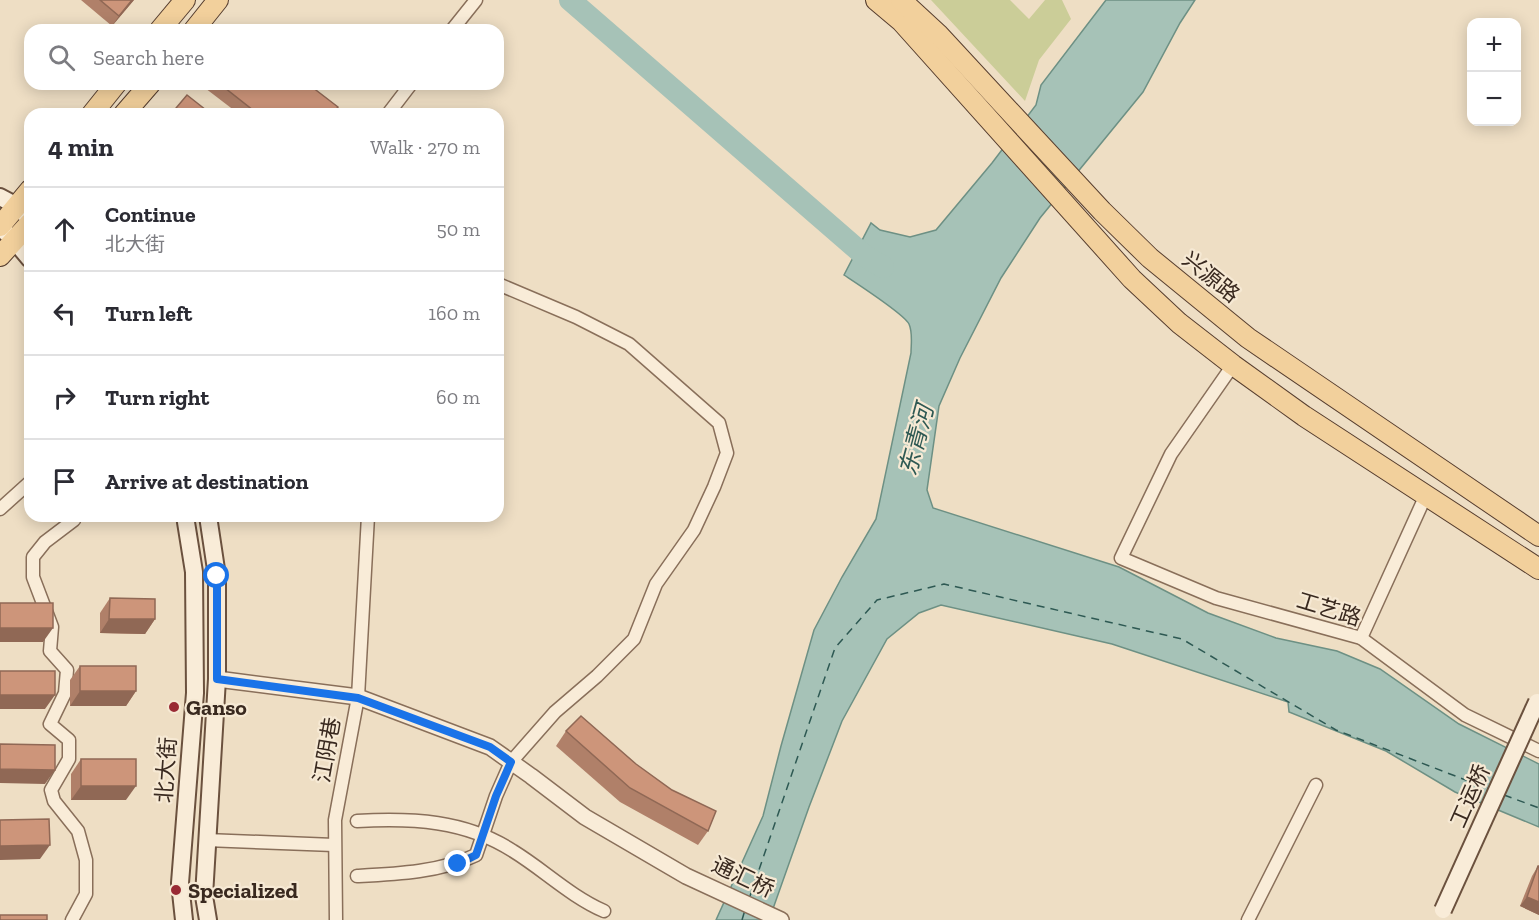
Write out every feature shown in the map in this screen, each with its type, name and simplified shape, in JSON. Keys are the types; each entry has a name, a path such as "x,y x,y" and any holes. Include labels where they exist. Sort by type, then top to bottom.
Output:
{"main road":[{"path":"165,24 185,0"},
{"path":"199,24 218,0"},
{"path":"876,0 901,21 1132,279 1179,323 1304,416 1539,569"},
{"name":"兴源路","path":"901,0 938,34 1102,211 1150,258 1248,338 1539,536"},
{"path":"97,108 111,90"},
{"path":"129,108 145,90"},
{"path":"0,256 5,231 19,211"},
{"path":"5,231 24,252"},
{"name":"北大街","path":"184,920 180,883 195,693 194,572 186,522"},
{"name":"北大街","path":"208,920 204,896 206,840 217,679 217,576 209,522"},
{"name":"工运桥","path":"1441,915 1538,700"}],"street":[{"path":"457,24 476,0"},
{"path":"393,108 406,90"},
{"path":"357,876 393,874 458,864 476,855 496,796 511,762 555,712 597,676 634,639 656,584 694,530 727,453 719,423 629,344 576,316 504,286"},
{"name":"工艺路","path":"1233,365 1171,454 1122,558 1216,598 1361,638 1465,715 1539,751"},
{"path":"0,508 24,487"},
{"path":"1361,638 1426,495"},
{"path":"71,522 45,542 33,557 33,577 52,627 50,651 67,670 65,693 50,724 69,740 69,759 51,790 54,801 78,831 86,860 86,894 72,920"},
{"name":"江阴巷","path":"336,920 335,820 358,698 368,522"},
{"name":"通汇桥","path":"217,679 358,698 490,747 585,817 686,876 781,920"},
{"path":"1248,920 1316,784"},
{"path":"357,821 442,823 484,834 513,851 586,903 604,911"},
{"path":"206,840 334,845"}],"green space":[{"path":"931,0 1010,0 1029,19 1045,0 1062,0 1071,19 1039,60 1025,101"}],"water":[{"name":"东青河","path":"1106,0 1195,0 1143,92 1040,218 1001,278 960,358 939,406 927,490 933,508 1119,567 1208,613 1276,638 1337,651 1380,669 1459,724 1539,764 1539,827 1455,792 1386,751 1289,712 1288,702 1112,644 941,605 919,613 887,639 842,721 769,920 716,920 763,816 814,630 876,519 911,353 911,331 905,319 844,275 871,223 880,230 910,237 936,230 992,163 1036,105 1041,85"}],"building":[{"path":"100,0 132,0 119,16"},
{"path":"228,90 316,90 338,107 337,108 250,108"},
{"path":"187,95 203,108 176,108"},
{"path":"110,598 155,599 155,619 109,619"},
{"path":"0,603 53,603 53,628 0,628"},
{"path":"80,666 136,666 136,691 80,691"},
{"path":"0,671 55,671 55,695 0,695"},
{"path":"581,716 636,764 672,790 716,811 708,831 630,788 566,731"},
{"path":"0,744 55,745 55,770 0,769"},
{"path":"81,759 136,759 136,786 81,786"},
{"path":"49,819 50,845 0,846 0,820"},
{"path":"1539,866 1539,902 1527,897"},
{"path":"0,915 47,915 47,920 0,920"}],"waterway":[{"path":"570,0 865,256 883,267"}],"ferry route":[{"path":"750,896 835,648 877,600 944,584 1182,639 1336,730 1489,789"},
{"path":"1504,795 1539,808"},
{"path":"742,920 745,910"}],"place":[{"name":"Ganso","path":"174,707"},
{"name":"Specialized","path":"176,890"}],"route":[{"path":"217,576 217,679 358,698 490,747 511,762 496,796 476,855 458,864"}]}
